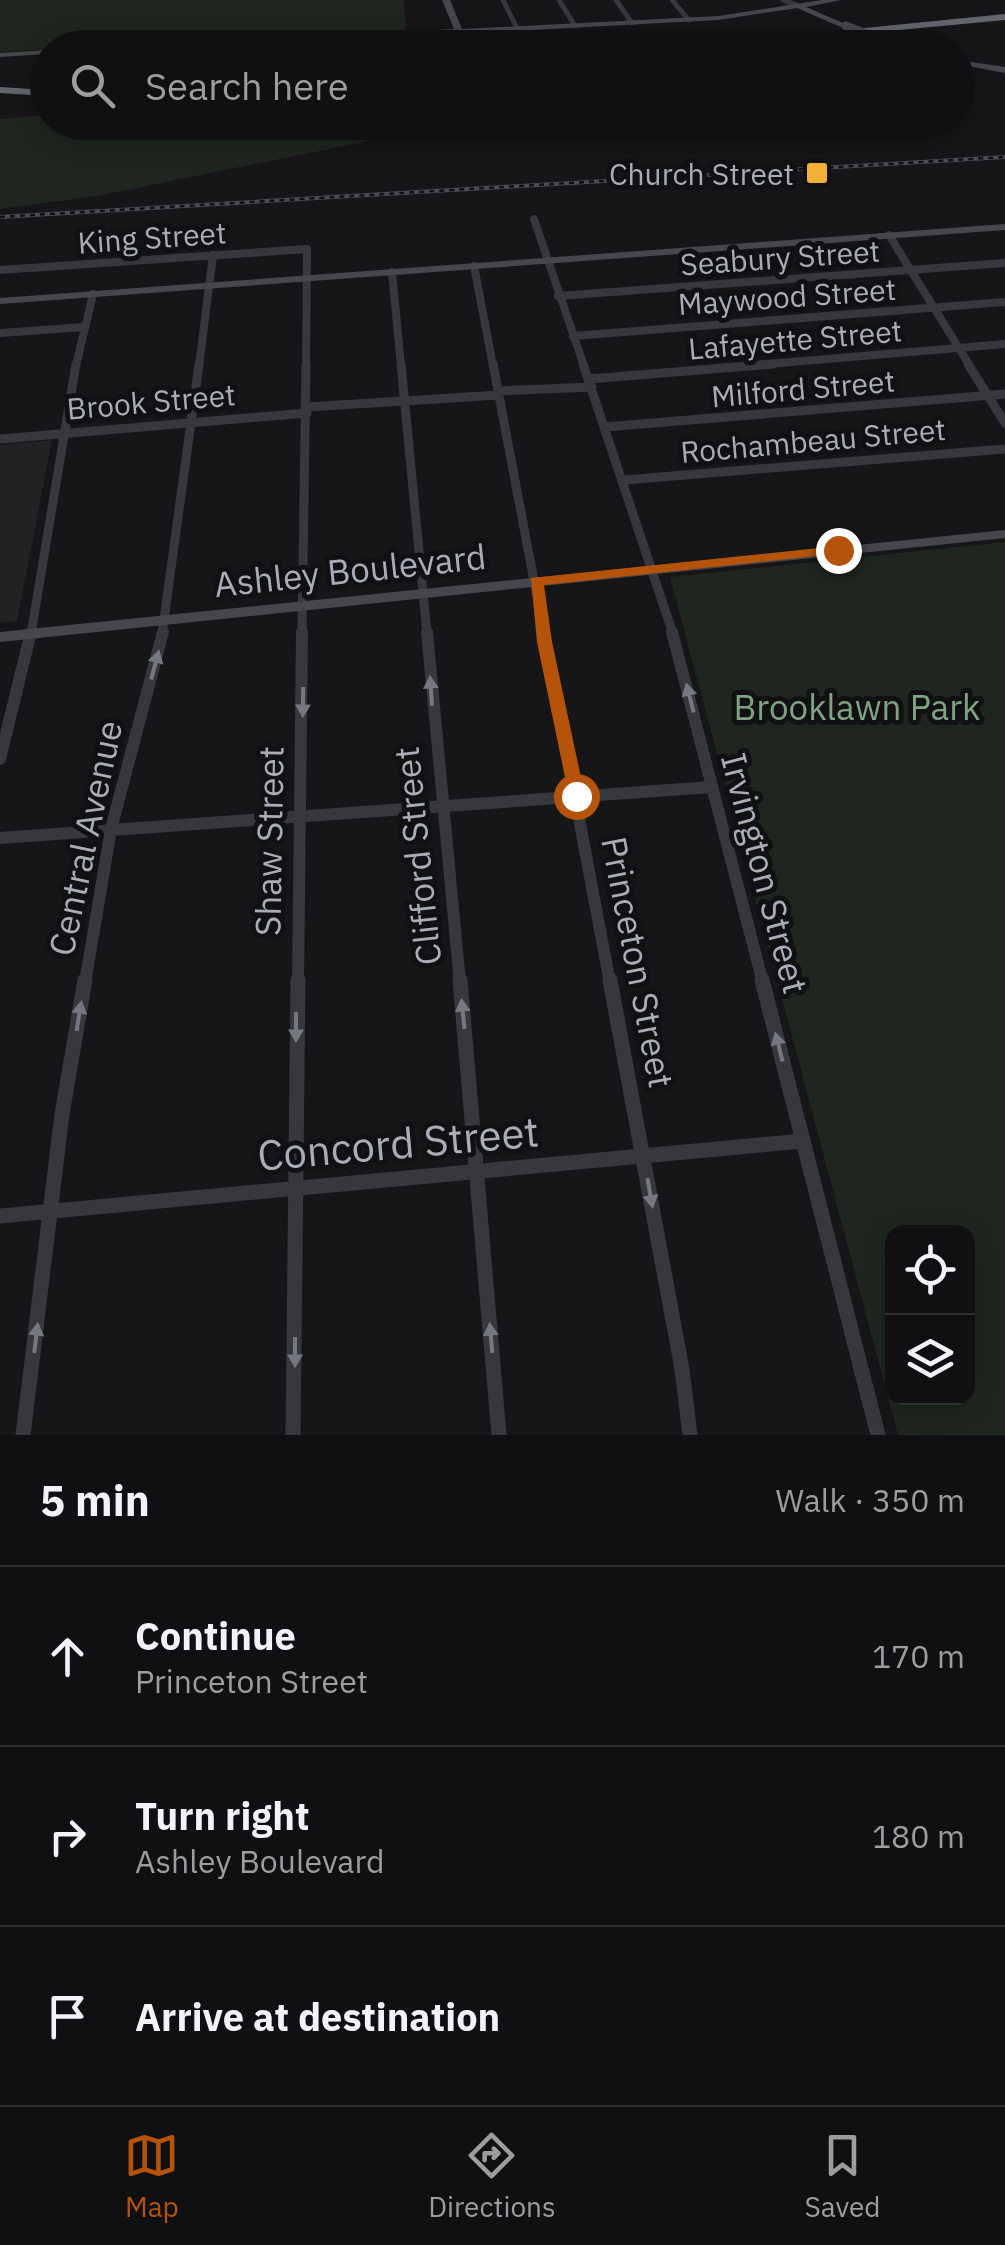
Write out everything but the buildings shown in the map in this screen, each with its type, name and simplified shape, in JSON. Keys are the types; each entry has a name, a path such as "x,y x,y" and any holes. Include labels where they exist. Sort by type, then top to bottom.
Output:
{"highway":[{"path":"888,30 1005,6"},
{"path":"905,30 1005,23"},
{"path":"925,30 1005,23"},
{"path":"0,94 30,96"}],"main road":[{"path":"446,0 459,30"},
{"path":"479,30 689,20 837,0"},
{"path":"798,6 866,30"},
{"path":"771,11 818,14"},
{"path":"0,55 30,53"},
{"path":"975,65 1005,70"},
{"path":"0,301 1005,227"},
{"name":"Ashley Boulevard","path":"0,637 1005,534"}],"street":[{"path":"502,0 518,28"},
{"path":"559,0 575,26"},
{"path":"616,0 632,23"},
{"path":"672,0 689,20"},
{"path":"783,0 798,6"},
{"name":"Irvington Street","path":"534,218 545,261 654,570 878,1435"},
{"path":"889,235 1005,422"},
{"name":"King Street","path":"0,270 307,249"},
{"name":"Shaw Street","path":"293,1435 306,605 307,249"},
{"name":"Central Avenue","path":"24,1435 62,1114 112,829 166,620 213,255"},
{"name":"Seabury Street","path":"558,296 1005,262"},
{"name":"Princeton Street","path":"474,266 644,1154 690,1435"},
{"name":"Clifford Street","path":"392,272 499,1435"},
{"path":"0,759 31,634 36,580 93,294"},
{"name":"Maywood Street","path":"573,336 1005,302"},
{"path":"0,333 84,326"},
{"name":"Lafayette Street","path":"590,383 1005,344"},
{"name":"Brook Street","path":"0,439 590,383"},
{"name":"Milford Street","path":"605,427 1005,394"},
{"name":"Rochambeau Street","path":"624,480 1005,449"},
{"path":"0,838 711,787"},
{"name":"Concord Street","path":"0,1216 804,1142"}],"shaded area":[{"path":"52,440 17,621 0,623 0,445"}],"green space":[{"path":"0,0 404,0 406,30 30,30 30,50 0,52"},
{"path":"30,116 30,140 369,140 97,196 0,209 0,119"},
{"name":"Brooklawn Park","path":"1005,542 1005,1435 898,1435 890,1405 975,1405 975,1225 885,1225 885,1386 670,577"}],"railway":[{"path":"0,217 1005,157"}],"place":[{"name":"Church Street","path":"817,173"}],"route":[{"path":"576,796 544,642 536,581 838,550"}]}
